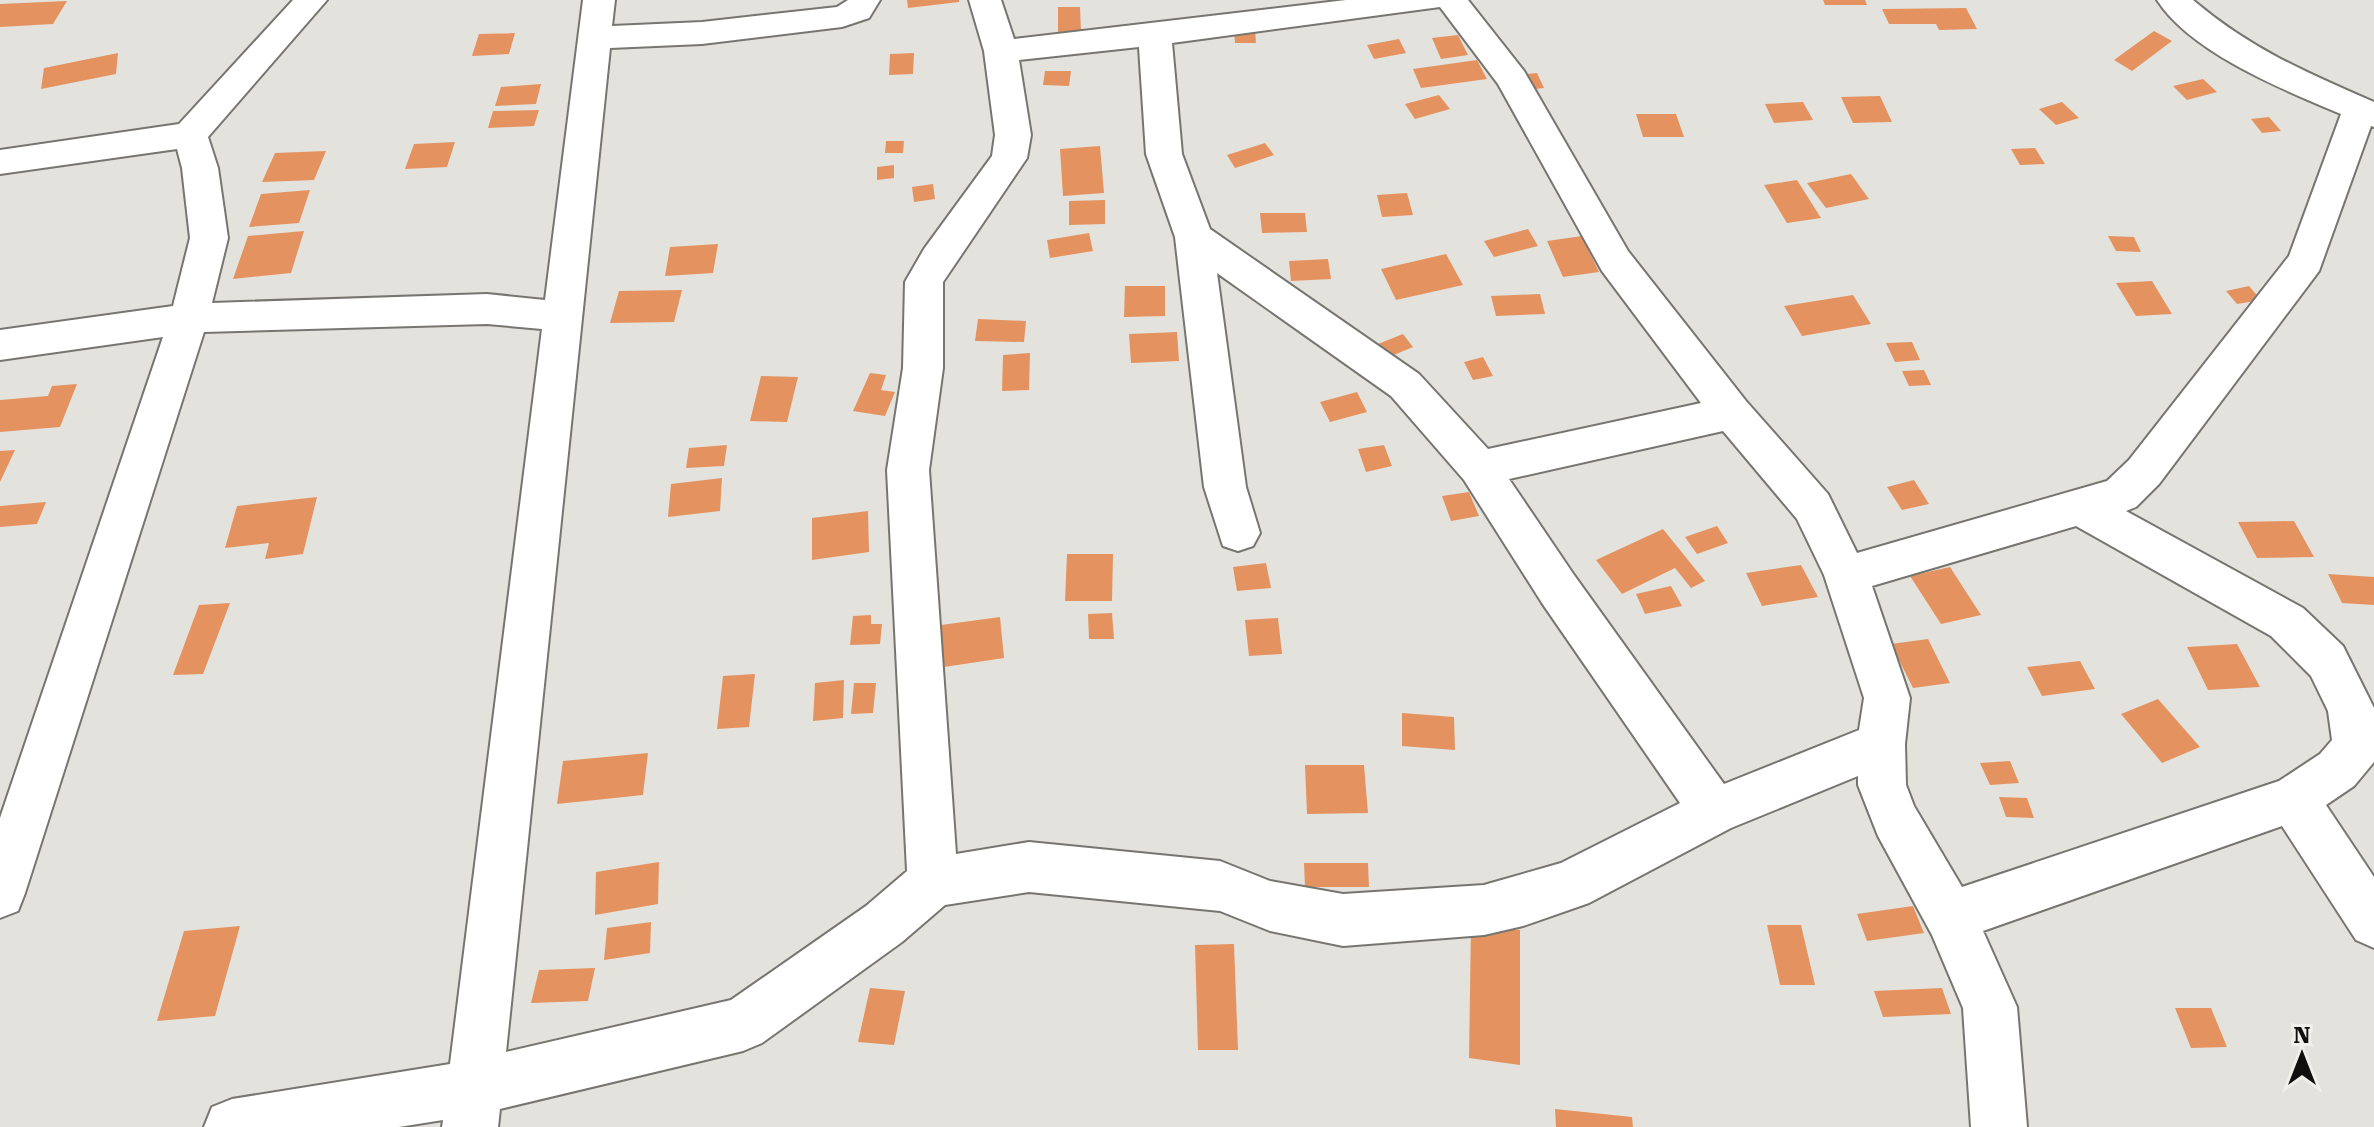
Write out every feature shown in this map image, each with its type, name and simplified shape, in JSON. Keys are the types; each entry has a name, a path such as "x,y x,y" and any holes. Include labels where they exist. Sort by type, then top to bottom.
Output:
{"street":[{"path":"0,162 190,135 311,0"},
{"path":"472,1107 597,19 702,33 842,17 857,11 864,0"},
{"path":"933,882 908,470 923,368 924,282 1009,158 1013,135 1001,51 985,0"},
{"path":"1001,51 1155,35 1427,0"},
{"path":"1451,0 1512,79 1615,261 1732,413 1813,507 1846,575 1887,698 1881,744 1882,785 1895,819 1950,917 1990,1007 1999,1127"},
{"path":"1846,575 2121,495 2144,472 2306,261 2367,112 2277,74 2212,34 2173,0"},
{"path":"1155,35 1164,154 1194,237 1225,487 1238,533"},
{"path":"0,893 189,318 209,238 200,168 190,135"},
{"path":"1194,237 1405,385 1479,468 1558,589 1714,811"},
{"path":"0,345 189,318 487,309 563,316"},
{"path":"1479,468 1732,413"},
{"path":"1950,917 2293,799 2337,770 2357,747 2351,709 2327,661 2287,622 2082,508"},
{"path":"232,1127 472,1107 743,1024 884,924 933,882 1029,867 1220,886 1270,906 1343,920 1484,910 1571,885 1714,811 1881,744"},
{"path":"2293,799 2374,922"}],"building":[{"path":"907,0 959,0 959,2 908,8"},
{"path":"1823,0 1865,0 1867,5 1825,5"},
{"path":"67,1 53,24 0,27 0,4"},
{"path":"1058,7 1080,7 1081,31 1058,32"},
{"path":"1966,8 1977,29 1939,30 1936,24 1889,24 1882,9"},
{"path":"1255,28 1256,43 1235,43 1234,29"},
{"path":"2154,31 2172,41 2132,71 2114,60"},
{"path":"515,33 509,54 472,56 479,34"},
{"path":"1458,35 1468,55 1441,59 1432,38"},
{"path":"1399,39 1406,53 1374,59 1367,45"},
{"path":"118,53 116,74 41,89 44,68"},
{"path":"914,53 913,74 889,75 890,54"},
{"path":"1477,60 1487,79 1421,88 1413,69"},
{"path":"1045,71 1071,71 1069,86 1043,85"},
{"path":"1537,73 1544,88 1526,90 1518,75"},
{"path":"2203,79 2217,92 2187,100 2173,86"},
{"path":"541,84 536,104 495,106 501,87"},
{"path":"1439,95 1450,109 1415,119 1405,104"},
{"path":"1880,96 1892,122 1853,123 1841,97"},
{"path":"1803,102 1813,120 1774,123 1765,104"},
{"path":"2062,102 2079,118 2056,125 2039,109"},
{"path":"539,110 534,126 488,128 493,111"},
{"path":"1636,114 1676,114 1684,137 1643,137"},
{"path":"2269,117 2281,131 2262,133 2251,119"},
{"path":"886,141 904,141 903,153 885,153"},
{"path":"455,142 447,167 405,169 414,144"},
{"path":"1265,143 1274,155 1235,168 1227,155"},
{"path":"1100,146 1104,193 1063,196 1060,149"},
{"path":"2035,148 2045,164 2020,165 2011,149"},
{"path":"326,151 314,180 262,182 275,153"},
{"path":"894,165 894,178 877,180 877,167"},
{"path":"1851,174 1869,199 1826,208 1807,183"},
{"path":"1797,180 1821,218 1787,223 1764,185"},
{"path":"933,184 935,199 914,202 912,187"},
{"path":"310,190 299,223 249,227 261,194"},
{"path":"1407,193 1413,215 1382,217 1377,195"},
{"path":"1105,200 1105,224 1069,225 1069,201"},
{"path":"1260,213 1305,213 1307,232 1262,233"},
{"path":"1528,229 1538,246 1494,257 1484,241"},
{"path":"304,231 291,273 233,279 248,236"},
{"path":"1089,233 1093,251 1050,258 1047,240"},
{"path":"1582,236 1599,272 1563,277 1547,241"},
{"path":"2108,236 2134,237 2141,252 2116,251"},
{"path":"718,244 713,273 665,276 670,247"},
{"path":"1446,254 1463,285 1396,300 1381,269"},
{"path":"1328,259 1331,279 1291,281 1289,261"},
{"path":"2152,281 2172,314 2136,316 2116,283"},
{"path":"1125,286 1165,286 1165,316 1124,317"},
{"path":"2249,286 2261,300 2237,304 2226,291"},
{"path":"682,290 674,322 610,323 619,291"},
{"path":"1540,294 1545,314 1496,316 1491,296"},
{"path":"1853,295 1871,324 1802,336 1784,306"},
{"path":"978,319 1026,321 1024,342 975,341"},
{"path":"1177,332 1179,361 1131,363 1129,334"},
{"path":"1403,334 1413,347 1389,357 1378,344"},
{"path":"1912,342 1920,360 1895,362 1886,343"},
{"path":"1030,353 1029,390 1002,391 1003,355"},
{"path":"1483,357 1493,376 1473,380 1464,362"},
{"path":"1924,370 1931,385 1909,386 1902,371"},
{"path":"870,373 886,375 881,390 895,392 885,416 853,411"},
{"path":"761,376 798,377 787,422 750,421"},
{"path":"77,384 60,427 0,432 0,400 48,396 52,386"},
{"path":"1357,392 1367,412 1330,422 1320,402"},
{"path":"727,445 724,466 686,468 689,448"},
{"path":"1384,445 1392,466 1366,472 1358,449"},
{"path":"15,450 0,482 0,451"},
{"path":"722,478 720,511 668,517 671,484"},
{"path":"1914,480 1929,504 1902,510 1887,487"},
{"path":"1469,492 1479,516 1451,521 1442,496"},
{"path":"317,497 303,554 265,559 269,543 225,548 237,506"},
{"path":"46,502 37,524 0,527 0,506"},
{"path":"868,511 869,552 812,560 812,518"},
{"path":"2294,521 2314,557 2257,558 2238,522"},
{"path":"1717,526 1728,543 1697,554 1685,537"},
{"path":"1663,529 1705,581 1691,588 1675,568 1622,594 1596,560"},
{"path":"1067,554 1113,554 1112,601 1065,601"},
{"path":"1266,563 1271,588 1237,591 1233,567"},
{"path":"1801,565 1818,597 1762,606 1746,573"},
{"path":"1950,567 1981,615 1941,624 1910,576"},
{"path":"2328,574 2374,577 2374,605 2342,603"},
{"path":"1671,586 1682,606 1645,614 1636,594"},
{"path":"230,603 203,674 173,675 199,605"},
{"path":"1112,613 1114,639 1089,639 1088,614"},
{"path":"871,615 871,624 882,624 880,644 850,645 853,616"},
{"path":"1000,617 1004,658 944,667 941,625"},
{"path":"1278,618 1282,654 1249,656 1245,620"},
{"path":"1928,639 1950,683 1913,688 1891,644"},
{"path":"2237,644 2260,687 2208,690 2187,647"},
{"path":"2080,661 2095,689 2042,696 2027,667"},
{"path":"755,674 749,727 717,729 723,676"},
{"path":"844,680 843,718 813,721 815,683"},
{"path":"854,683 876,683 873,713 851,714"},
{"path":"2158,699 2200,747 2162,763 2121,714"},
{"path":"1402,713 1454,717 1455,750 1402,746"},
{"path":"648,753 643,795 557,804 563,761"},
{"path":"2010,761 2019,783 1990,785 1980,763"},
{"path":"1305,765 1364,765 1368,813 1307,814"},
{"path":"1999,797 2027,798 2034,818 2006,817"},
{"path":"659,862 658,904 595,915 596,872"},
{"path":"1304,863 1368,863 1369,887 1305,887"},
{"path":"1913,906 1924,933 1867,941 1857,914"},
{"path":"651,922 650,953 604,960 607,928"},
{"path":"1471,924 1520,930 1520,1065 1469,1058"},
{"path":"1767,925 1801,925 1815,985 1780,985"},
{"path":"240,926 215,1016 157,1021 184,931"},
{"path":"1234,944 1238,1050 1198,1050 1195,945"},
{"path":"595,968 588,1001 531,1003 539,970"},
{"path":"870,988 905,991 894,1045 858,1042"},
{"path":"1942,988 1951,1014 1883,1017 1874,991"},
{"path":"2175,1008 2211,1008 2227,1047 2191,1048"},
{"path":"1555,1109 1632,1117 1633,1127 1556,1127"}]}
